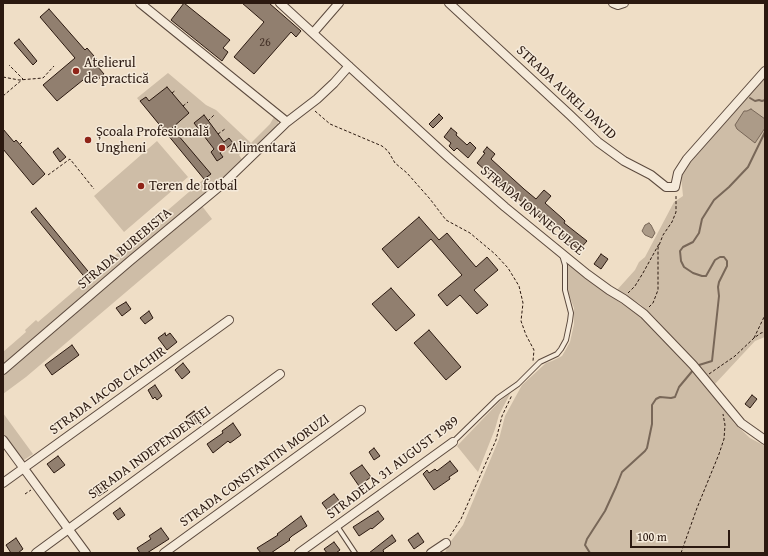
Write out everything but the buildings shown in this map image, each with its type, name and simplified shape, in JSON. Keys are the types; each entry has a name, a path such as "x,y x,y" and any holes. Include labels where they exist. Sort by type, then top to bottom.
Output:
{"street":[{"path":"140,3 287,122"},
{"name":"STRADA ION NECULCE","path":"280,3 448,157 587,274 632,304 644,314 704,378 741,423 765,440"},
{"path":"313,33 339,3"},
{"name":"STRADA AUREL DAVID","path":"449,3 598,142 624,161 651,175 666,187 675,187"},
{"path":"613,3 618,6 624,3"},
{"name":"STRADA BUREBISTA","path":"3,370 225,182 287,122 334,83 349,66"},
{"path":"675,187 678,173 687,159 765,71"},
{"name":"STRADA IACOB CIACHIR","path":"3,483 229,320"},
{"name":"STRADA INDEPENDENȚEI","path":"36,553 280,374"},
{"name":"STRADA CONSTANTIN MORUZI","path":"164,553 361,410"},
{"path":"3,440 86,553"},
{"name":"STRADELA 31 AUGUST 1989","path":"298,553 454,442"},
{"path":"431,553 446,542"}],"lane":[{"name":"STRADELA 31 AUGUST 1989","path":"454,442 498,398 518,384 540,362 557,354 566,340 571,313 564,290 565,265 561,253"},
{"path":"337,526 355,553"}],"path":[{"path":"9,65 23,79"},
{"path":"3,77 23,79 43,78 54,66"},
{"path":"3,96 23,79"},
{"path":"172,93 176,90"},
{"path":"183,106 188,102"},
{"path":"308,106 330,124 382,146 388,151 395,163 430,199 446,220 470,233 495,254 508,268 519,286 523,303 521,321 534,350 533,369"},
{"path":"208,120 214,115"},
{"path":"218,134 224,129"},
{"path":"239,147 253,147"},
{"path":"48,176 70,159 94,189"},
{"path":"615,294 624,294 629,292 644,273 676,212 677,203 675,187"},
{"path":"644,314 653,303 658,290 658,248 660,241"},
{"path":"754,338 765,315"},
{"path":"704,378 735,356 754,338 765,332"},
{"path":"446,542 461,519 496,440 502,416 518,384"},
{"path":"681,553 724,438 725,425 722,412"}],"shaded area":[{"path":"168,73 206,105 216,110 251,143 270,124 274,117 278,119 278,126 250,154 243,151 239,155 243,161 3,365 3,352 26,332 25,330 36,320 38,322 204,179 137,98"},
{"path":"765,76 765,337 755,341 714,385 655,318 640,304 617,290 635,270 639,262 645,257 674,202 683,196 681,176 684,168"},
{"path":"751,109 765,119 765,128 755,143 737,129 735,125 744,111"},
{"name":"Teren de fotbal","path":"157,141 188,177 124,232 94,196"},
{"path":"202,206 212,219 26,377 3,394 3,373"},
{"path":"649,223 655,233 652,238 645,235 642,231 645,225"},
{"path":"567,261 608,294 642,318 686,363 707,387 734,423 750,438 765,446 765,553 445,553 448,545 463,525 499,439 505,416 522,385 546,363 562,356 570,342 574,324 574,308 568,292"},
{"path":"511,392 499,415 478,472 457,446 500,401"},
{"path":"3,413 33,454 24,460 3,434"}],"waterway":[{"path":"750,98 755,101 765,100"},
{"path":"699,365 712,361 719,296 718,287 727,266 727,261 724,257 720,257 715,260 706,276 702,276 693,273 684,267 681,261 680,251 683,247 693,242 699,233 702,219 714,200 748,167 765,132"},
{"path":"590,553 585,545 587,539 605,511 622,472 647,448 652,424 652,405 656,399 660,397 675,397 679,387 694,369"}],"place":[{"name":"Atelierul de practică","path":"76,71"},
{"name":"Școala Profesională Ungheni","path":"88,140"},
{"name":"Alimentară","path":"222,148"},
{"name":"Teren de fotbal","path":"141,186"}]}
